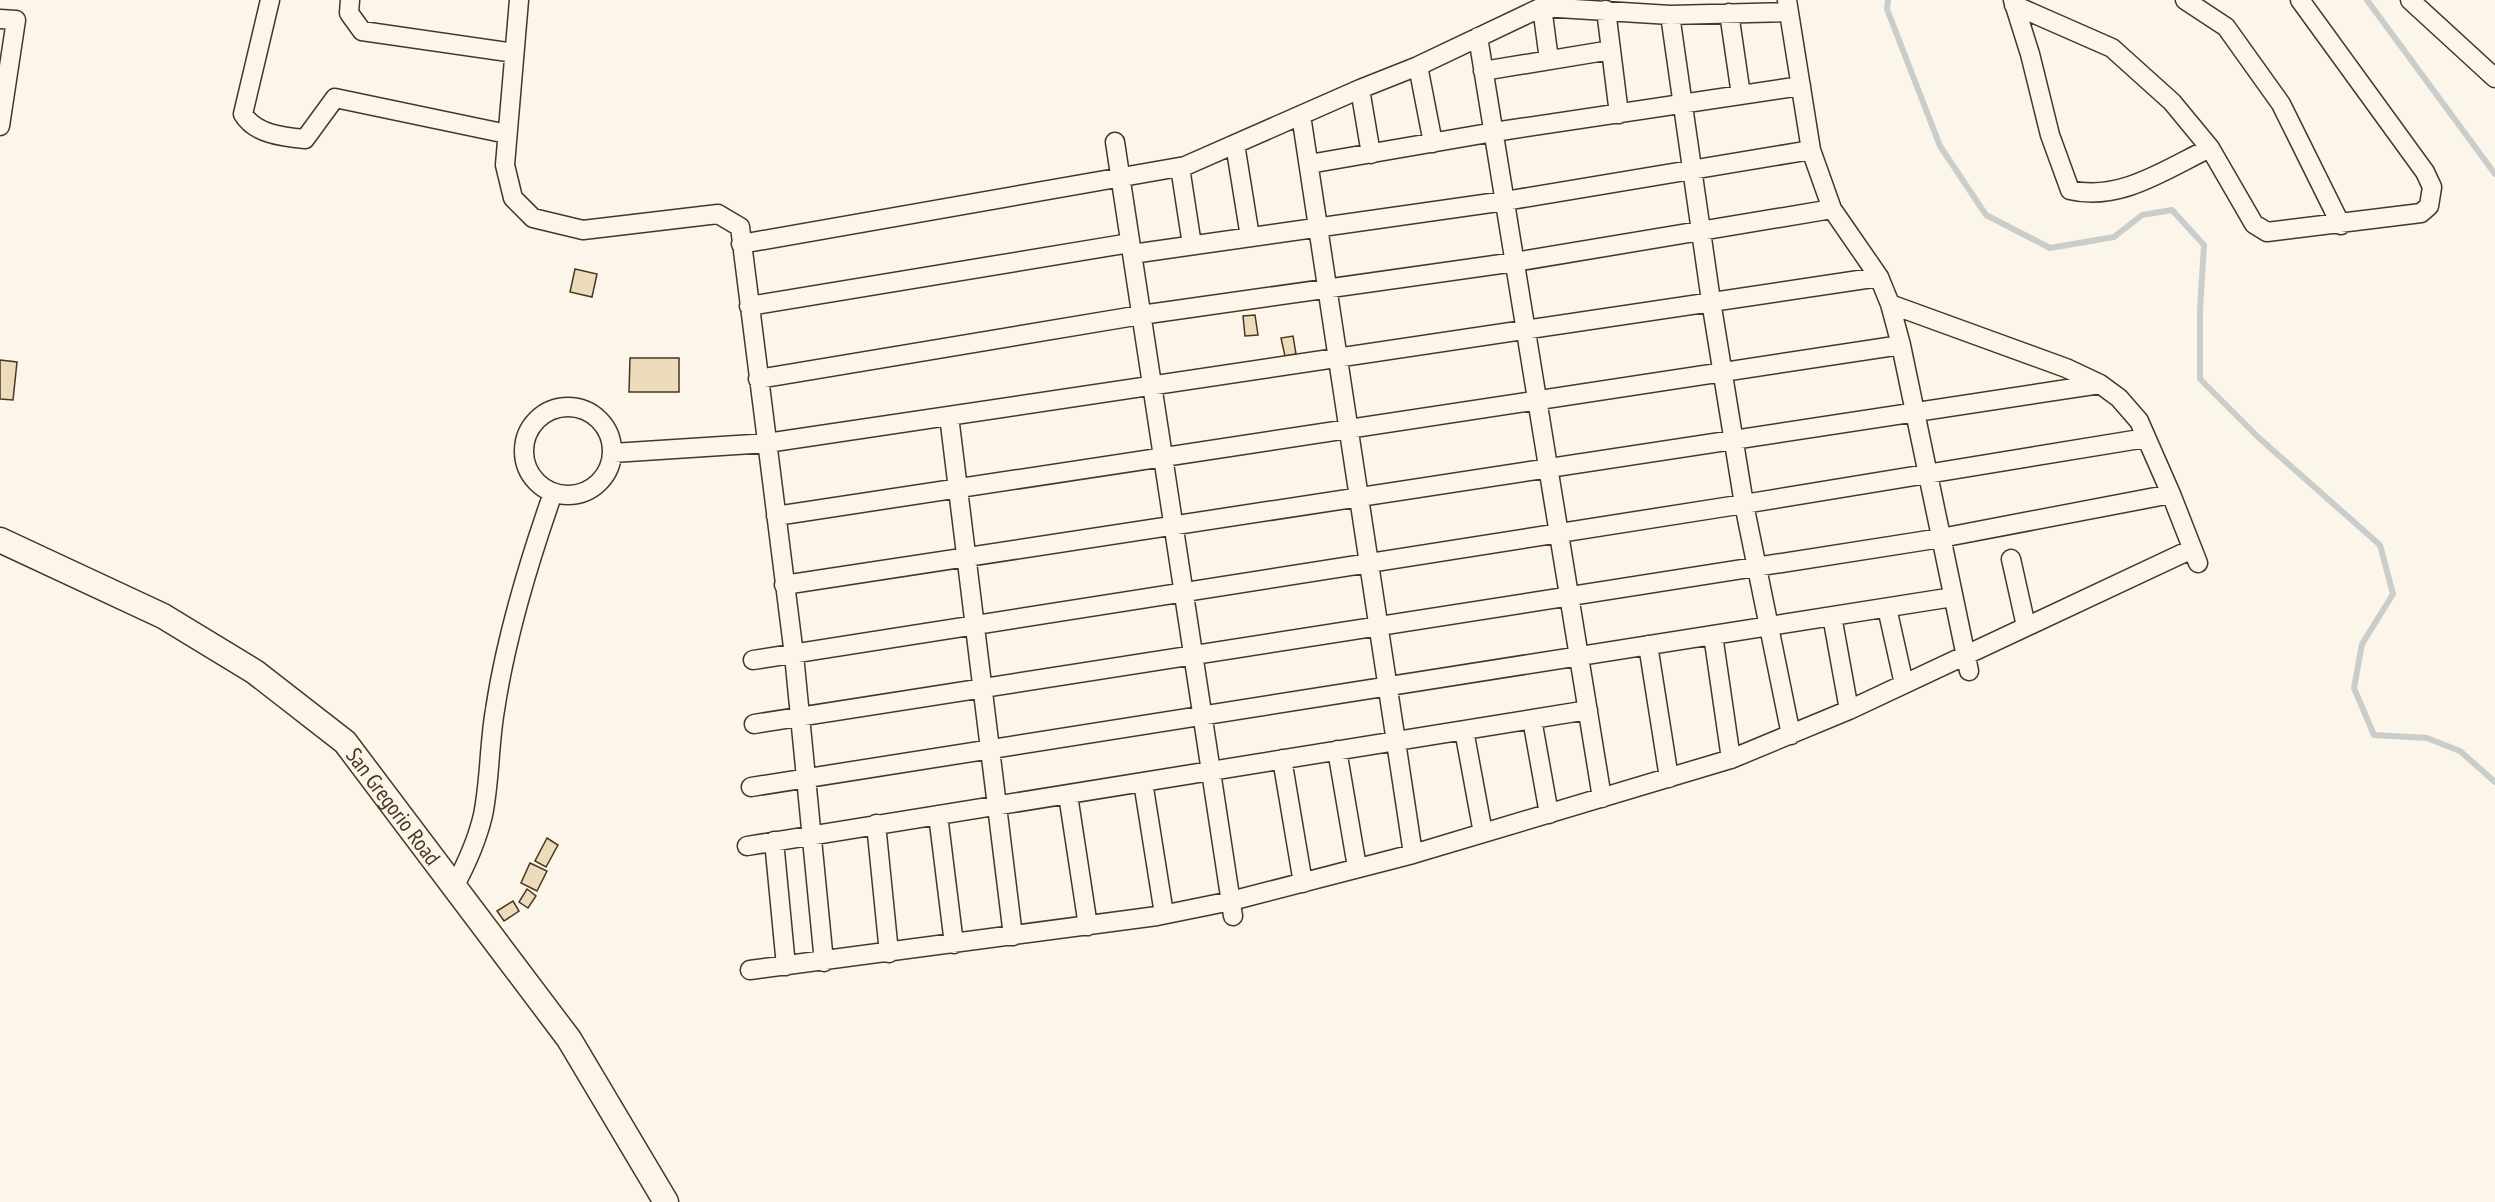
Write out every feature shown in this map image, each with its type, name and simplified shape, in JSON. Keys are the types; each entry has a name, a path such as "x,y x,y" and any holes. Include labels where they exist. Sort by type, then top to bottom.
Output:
{"street":[{"path":"270,0 243,114 249,124 282,137 305,139 335,98 507,134"},
{"path":"350,0 349,14 362,31 514,53"},
{"path":"519,0 505,165 513,198 533,218 583,230 718,214 740,227 794,655 824,962"},
{"path":"2185,0 2226,27 2281,104 2341,225"},
{"path":"2014,2 2112,48 2172,102 2210,148 2254,224 2267,232 2341,225 2421,213 2429,206 2432,187 2399,134 2300,0"},
{"path":"2410,0 2495,78"},
{"path":"2014,2 2030,54 2050,135 2070,190 2089,195 2120,191 2210,148"},
{"path":"741,244 1180,167 1301,116 1360,88 1418,66 1542,7 1670,15 1729,13 1788,6 1810,150 1832,208 1879,277 1890,304 1901,345 1967,663"},
{"path":"1542,7 1549,60"},
{"path":"1606,10 1618,114"},
{"path":"1729,13 1741,95"},
{"path":"1670,15 1711,301 1744,504 1791,735"},
{"path":"0,19 16,20 0,126"},
{"path":"1478,37 1602,798"},
{"path":"1483,71 1611,50"},
{"path":"1418,66 1433,143"},
{"path":"1309,164 1494,132 1801,86"},
{"path":"1360,88 1371,154"},
{"path":"1301,116 1413,854"},
{"path":"1115,142 1161,457 1232,909"},
{"path":"1234,144 1250,237"},
{"path":"749,306 1131,249 1192,245 1505,201 1810,150"},
{"path":"1180,167 1192,245"},
{"path":"758,379 1140,315 1515,262 1832,208"},
{"path":"613,453 766,443 1879,277"},
{"path":"750,970 824,962 1164,915 1232,909 1303,883 1413,854 1731,759 1849,710 1904,684 1967,663 2026,626 2195,556 2146,438 2132,413 2119,398 2100,384 2066,368 1890,304"},
{"path":"776,516 1901,345"},
{"path":"784,585 2100,384"},
{"path":"575,406 595,414 609,432 613,453 607,473 593,488 573,496 553,493 535,481 524,462 525,440 535,420 553,408 575,406"},
{"path":"949,416 1013,936"},
{"path":"753,660 1928,475 2146,438"},
{"path":"454,887 471,854 483,813 495,709 507,648 527,566 553,493"},
{"path":"754,724 1941,538 2171,494"},
{"name":"San Gregorio Road","path":"0,540 163,616 273,686 345,742 569,1039 666,1202"},
{"path":"2011,559 2026,626"},
{"path":"751,787 1953,597"},
{"path":"1887,608 1904,684"},
{"path":"1832,616 1849,710"},
{"path":"1713,635 1731,759"},
{"path":"1648,645 1669,778"},
{"path":"747,846 1588,710"},
{"path":"1532,719 1549,814"},
{"path":"1464,730 1483,833"},
{"path":"1337,750 1357,867"},
{"path":"1282,759 1303,883"},
{"path":"1143,782 1164,915"},
{"path":"1068,795 1088,926"},
{"path":"938,815 954,944"},
{"path":"876,824 890,953"},
{"path":"774,841 786,966"}],"building":[{"path":"575,269 597,274 592,297 570,292"},
{"path":"1255,315 1258,335 1245,336 1243,316"},
{"path":"1293,336 1296,354 1285,356 1281,338"},
{"path":"630,358 679,358 679,392 629,392"},
{"path":"0,360 17,362 13,400 0,399"},
{"path":"547,838 558,845 546,867 535,861"},
{"path":"530,863 547,871 537,891 521,883"},
{"path":"527,889 536,896 528,908 519,902"},
{"path":"513,901 519,911 504,921 497,911"}],"waterway":[{"path":"1888,0 1887,9 1940,146 1986,215 2050,248 2114,237 2142,215 2172,210 2204,245 2200,310 2200,379 2259,438 2380,545 2393,594 2362,644 2354,688 2374,735 2427,738 2460,751 2495,782"},
{"path":"2367,0 2495,174"}]}
